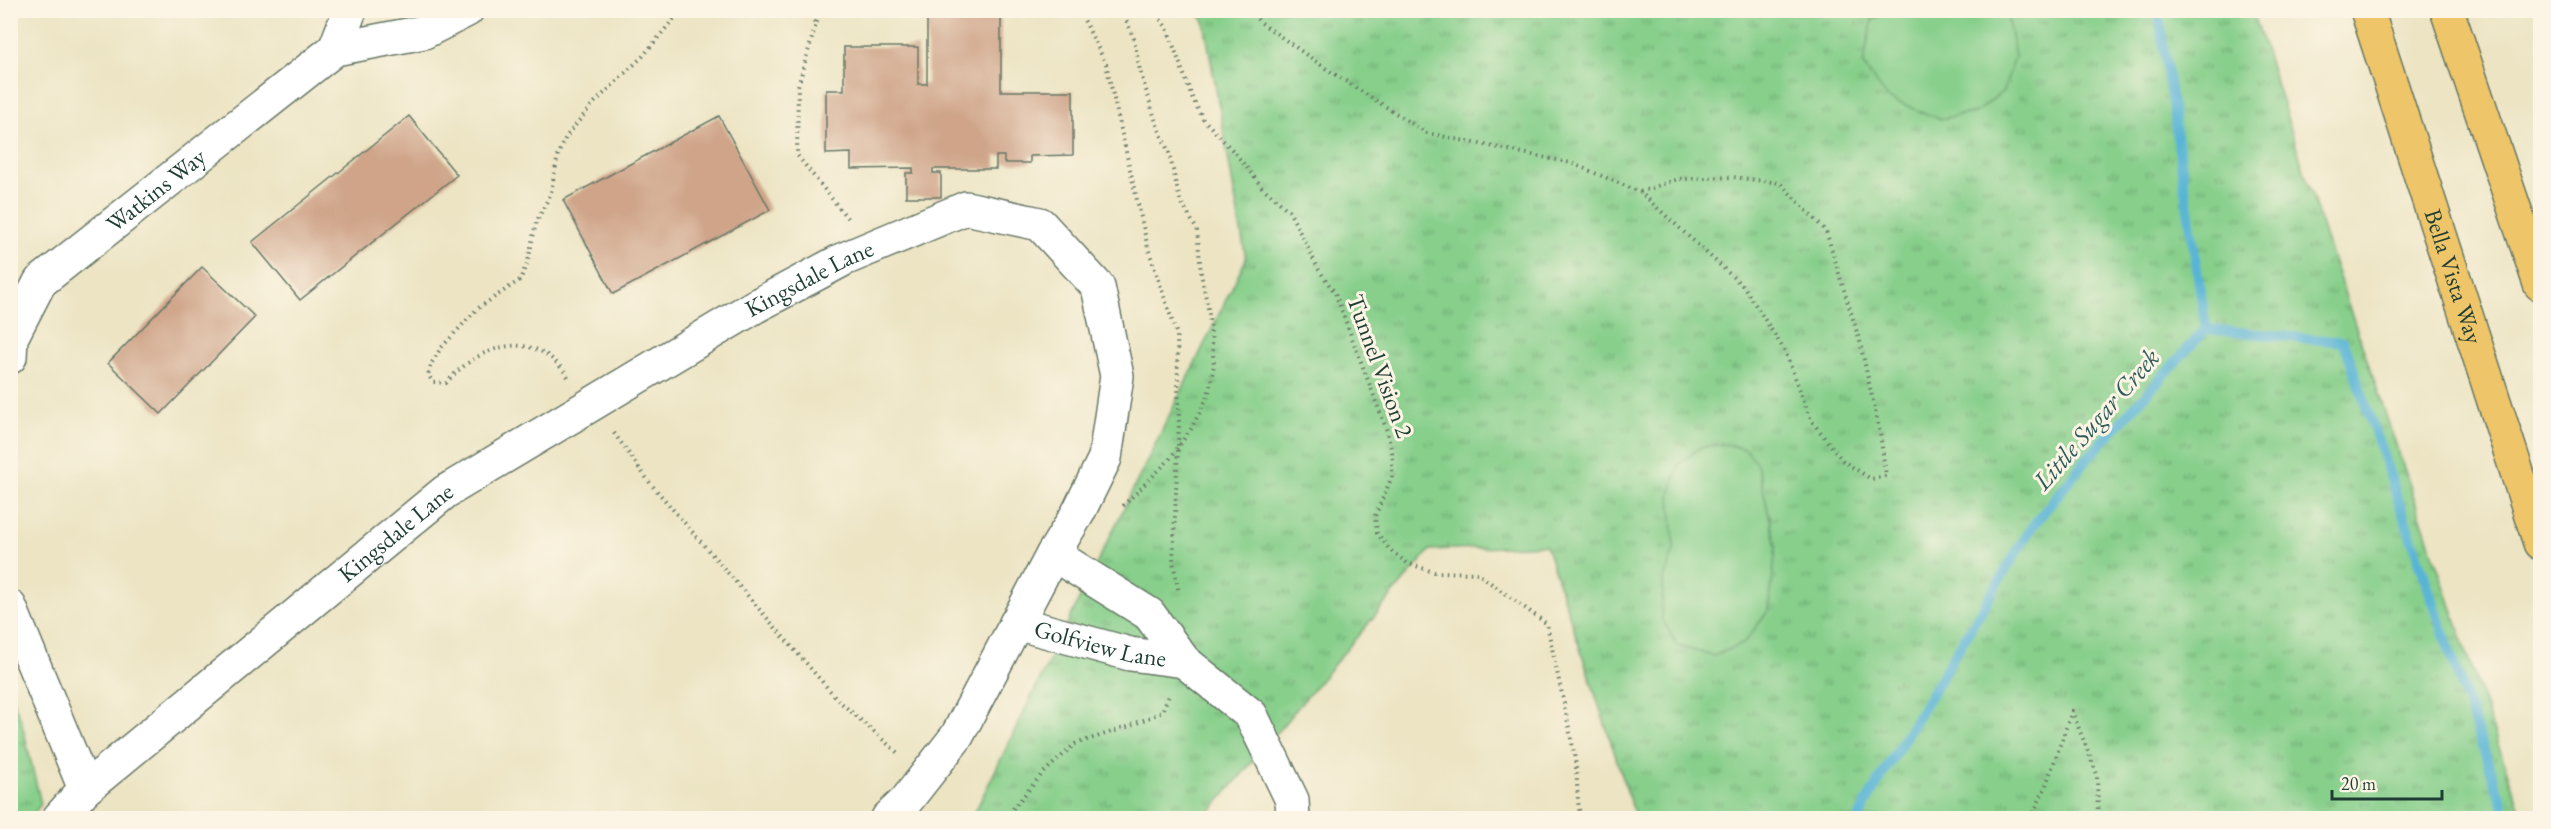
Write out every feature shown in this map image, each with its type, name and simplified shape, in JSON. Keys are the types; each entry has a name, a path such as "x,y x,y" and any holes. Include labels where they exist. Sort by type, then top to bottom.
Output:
{"main road":[{"name":"Bella Vista Way","path":"2367,10 2541,543"},
{"path":"2447,10 2541,284"}],"street":[{"path":"335,49 350,10"},
{"name":"Watkins Way","path":"10,357 11,338 40,282 335,49 424,32 465,14 467,10"},
{"name":"Kingsdale Lane","path":"59,819 85,789 445,492 707,333 844,259 966,207 1040,224 1098,287 1118,376 1105,458 1078,513 1053,554 957,736 906,801 888,819"},
{"name":"Golfview Lane","path":"1053,554 1149,614 1184,661 1251,715 1292,800 1293,819"},
{"path":"10,607 85,789"},
{"name":"Golfview Lane","path":"1016,623 1130,654 1184,661"}],"path":[{"path":"809,10 816,24"},
{"path":"822,10 798,86 797,155 870,248"},
{"path":"1115,514 1168,460 1191,429 1208,396 1214,365 1197,230 1180,200 1168,153 1140,71 1134,39 1122,10"},
{"name":"Tunnel Vision 2","path":"1153,10 1167,28 1192,97 1203,119 1236,154 1262,187 1289,211 1319,270 1335,292 1386,428 1392,452 1392,477 1375,516 1377,533 1390,550 1407,563 1434,572 1477,573 1547,624 1570,730 1581,819"},
{"path":"1249,10 1260,22 1328,70 1427,133 1571,163 1640,192 1744,287 1785,351 1811,420 1843,461 1871,479 1886,476 1880,433 1860,342 1826,231 1780,183 1733,177 1678,179 1640,192"},
{"path":"2031,819 2045,788 2072,711 2097,774 2098,819"}],"green space":[{"path":"1195,10 2253,11 2325,236 2523,818 1636,818 1546,545 1430,550 1205,818 972,818 1246,259 1204,21"},
{"path":"1889,11 2002,11 2007,14 2015,57 2003,91 1977,112 1939,119 1888,98 1863,65 1872,20"},
{"path":"1727,444 1747,450 1758,466 1776,546 1769,610 1743,644 1713,656 1678,646 1662,619 1663,582 1674,549 1670,495 1679,464 1701,447"},
{"path":"10,693 21,720 41,804 31,818 11,818"}],"building":[{"path":"927,17 1001,17 1001,91 1073,91 1073,155 1030,156 1030,163 1004,163 1004,156 996,156 996,169 933,169 933,173 941,173 941,197 906,197 906,173 913,173 913,168 851,169 851,153 826,154 826,90 844,90 844,47 918,47 918,84 927,84"},
{"path":"409,116 457,175 300,300 252,242"},
{"path":"719,116 770,210 613,294 563,200"},
{"path":"202,267 255,317 161,414 108,363"}],"waterway":[{"name":"Little Sugar Creek","path":"1859,818 1868,799 2031,528 2086,460 2206,329 2158,10"},
{"path":"2206,329 2344,342 2507,818"}]}
